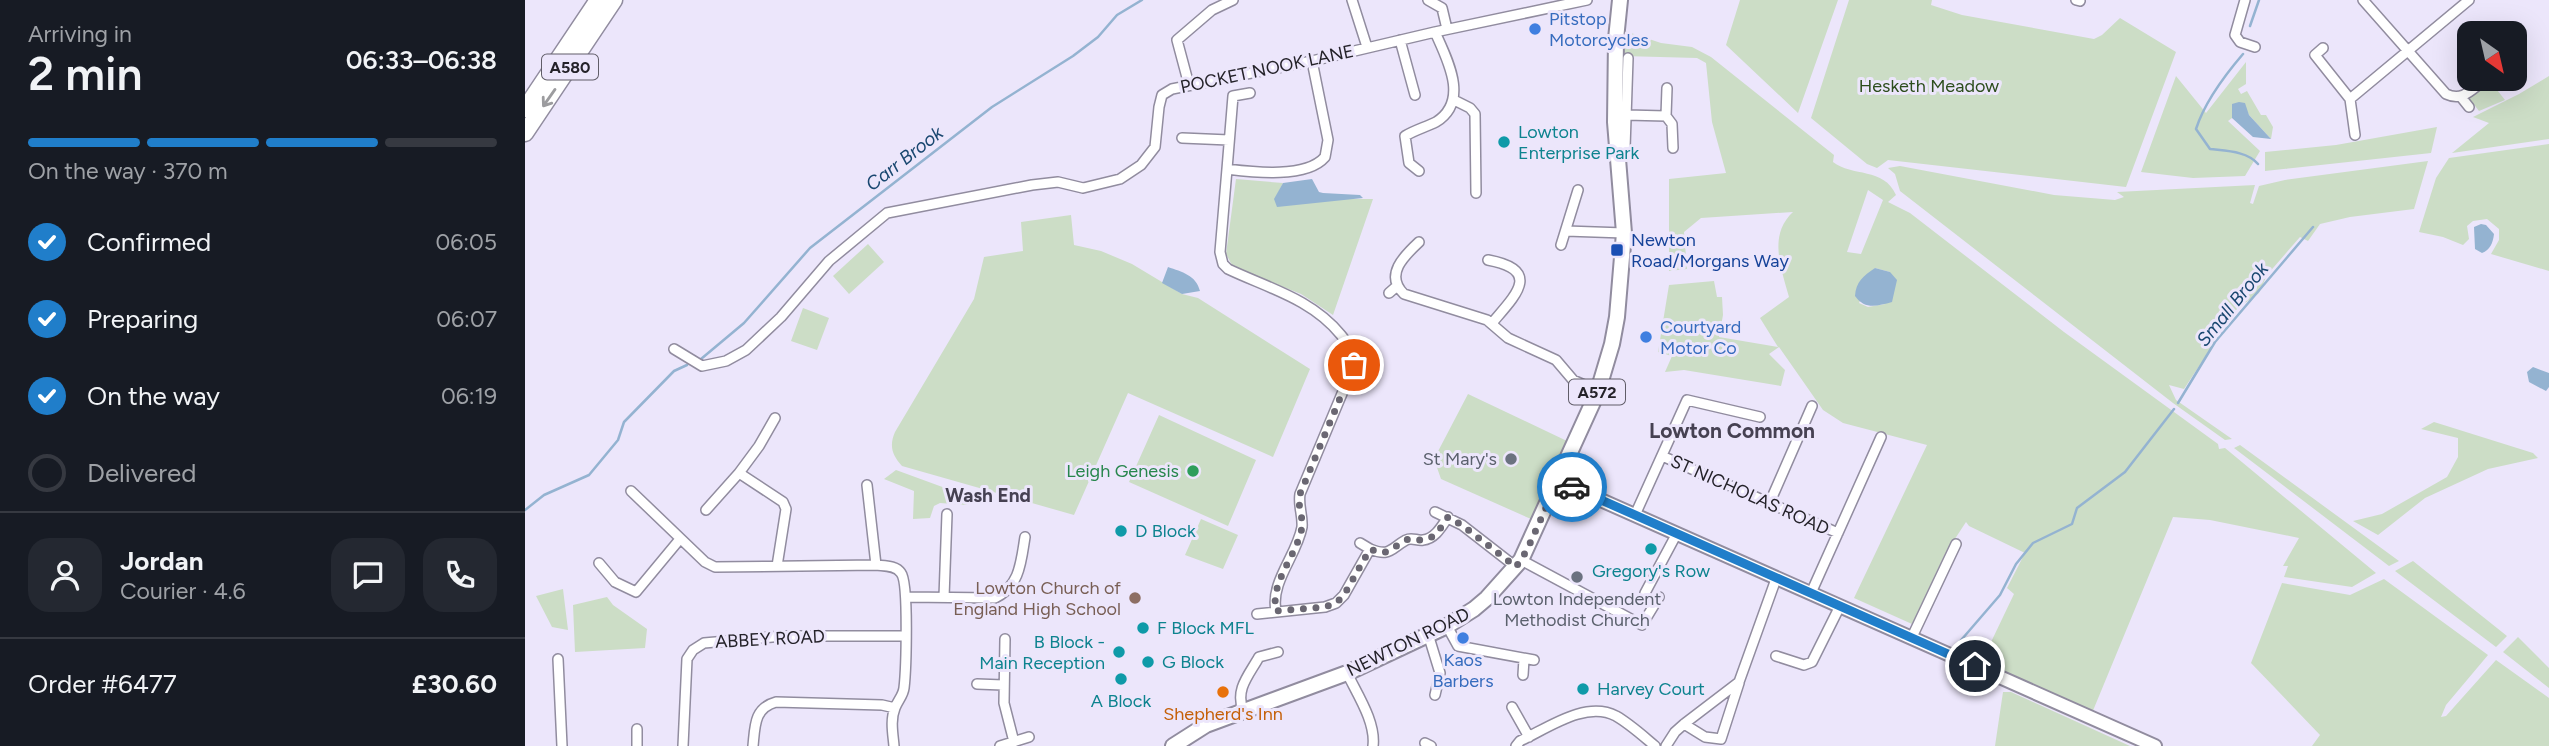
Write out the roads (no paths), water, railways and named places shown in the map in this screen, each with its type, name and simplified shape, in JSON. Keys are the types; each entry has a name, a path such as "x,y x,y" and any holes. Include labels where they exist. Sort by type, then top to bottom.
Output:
{"highway":[{"name":"A580","path":"525,109 598,0"},
{"name":"A580","path":"525,133 614,0"}],"main road":[{"name":"NEWTON ROAD","path":"1173,746 1192,732 1243,710 1347,673 1447,626 1487,598 1518,564 1598,391 1609,357 1617,317 1624,233 1616,151 1615,74 1619,0"}],"street":[{"path":"1189,85 1177,40 1212,10 1233,0"},
{"path":"1352,0 1367,47"},
{"path":"1428,0 1442,8 1447,29"},
{"name":"POCKET NOOK LANE","path":"674,349 702,366 726,361 746,351 781,317 829,261 887,214 1031,185 1058,182 1083,188 1120,179 1141,165 1155,147 1159,107 1163,96 1172,89 1587,0"},
{"path":"2245,0 2235,35 2240,42 2255,47"},
{"path":"2363,0 2446,94 2455,98 2469,91"},
{"path":"2350,99 2469,0"},
{"path":"1419,171 1404,163 1405,136 1419,127 1435,122 1446,113 1454,100 1450,67 1434,32"},
{"path":"1400,40 1415,94"},
{"path":"2323,48 2315,55 2350,99 2355,135"},
{"name":"NEWTON ROAD","path":"1616,151 1625,148 1628,58"},
{"path":"1227,169 1264,174 1315,165 1325,157 1328,140 1312,61"},
{"path":"1667,88 1666,116 1672,124 1673,148"},
{"path":"1250,93 1233,96 1220,252 1223,264 1234,272 1305,302 1334,326 1350,346 1354,358 1354,365 1300,494 1301,528 1275,594 1276,611"},
{"path":"2461,97 2469,107"},
{"path":"1454,100 1470,108 1475,114 1470,172 1476,193"},
{"path":"1626,115 1666,116"},
{"path":"1182,138 1229,140"},
{"path":"1561,245 1578,190"},
{"path":"1566,231 1624,233"},
{"path":"1419,242 1402,258 1395,271 1397,286 1408,296 1471,314 1492,323 1508,338 1556,360 1573,380 1598,391"},
{"path":"1488,260 1511,266 1520,279 1513,298 1492,323"},
{"path":"1389,293 1397,286"},
{"path":"1635,515 1687,400 1760,417"},
{"path":"1770,502 1812,406"},
{"path":"706,510 739,473 775,418"},
{"path":"1811,593 1881,437"},
{"name":"ST NICHOLAS ROAD","path":"1662,456 1838,533"},
{"path":"739,473 783,502 786,509 777,566"},
{"path":"1558,481 2155,746"},
{"path":"867,485 876,565"},
{"path":"631,491 705,562 715,567 876,565 891,567 901,573 905,580 906,597 904,689 895,708 892,723 894,746"},
{"path":"944,597 947,512"},
{"path":"1435,512 1462,525 1518,564 1642,625 1658,597"},
{"path":"1360,543 1370,549 1393,551 1409,539 1427,539 1437,533 1448,517"},
{"path":"906,597 995,598 1003,594 1017,578 1027,533"},
{"path":"1645,593 1677,535"},
{"path":"599,563 615,582 636,592 680,539"},
{"path":"1912,637 1956,544"},
{"path":"1257,614 1325,607 1336,603 1344,595 1370,549"},
{"path":"1684,724 1705,737 1721,739 1776,579"},
{"path":"1776,656 1804,666 1812,662 1840,606"},
{"path":"1447,626 1458,646 1529,660 1523,675"},
{"path":"1428,634 1440,673 1435,695"},
{"name":"ABBEY ROAD","path":"683,746 687,659 693,650 704,643 783,636 905,636"},
{"path":"1005,639 1008,650 1003,685 1004,703 1014,742"},
{"path":"1243,710 1239,699 1240,692 1259,657 1278,652"},
{"path":"558,659 562,746"},
{"path":"1347,673 1369,721 1373,746"},
{"path":"1666,746 1684,724 1739,682"},
{"path":"977,684 1003,685"},
{"path":"753,746 758,713 776,702 882,705 895,708"},
{"path":"1512,707 1529,737"},
{"path":"1516,746 1529,737 1591,710 1617,716 1655,746"},
{"path":"637,729 637,746"},
{"path":"1000,746 1029,737"}],"water":[{"path":"2245,103 2249,115 2271,139 2253,137 2232,118 2232,104"},
{"path":"1312,179 1319,192 1360,195 1363,198 1277,207 1274,199 1283,183"},
{"path":"2486,225 2494,234 2491,246 2482,253 2475,249 2474,227"},
{"path":"1168,267 1192,278 1200,291 1182,294 1162,283"},
{"path":"1875,268 1890,272 1897,280 1892,302 1876,306 1867,305 1855,296 1861,280"},
{"path":"2533,367 2549,373 2549,387 2546,391 2529,382 2527,372"}],"waterway":[{"name":"Carr Brook","path":"701,359 744,323 810,248 992,107 1073,56 1098,37 1117,15 1142,0"},
{"path":"2250,26 2259,0"},
{"path":"2243,54 2210,99 2196,129 2210,149 2242,154 2258,164"},
{"name":"Small Brook","path":"2178,403 2215,342 2313,227"},
{"name":"Carr Brook","path":"525,510 544,495 589,475 618,440 624,422 674,371 687,365"},
{"name":"Small Brook","path":"1956,646 2000,595 2016,564 2033,543 2072,524 2077,508 2125,472 2174,409"}],"place":[{"name":"Pitstop Motorcycles","path":"1535,29"},
{"name":"Lowton Enterprise Park","path":"1504,142"},
{"name":"Newton Road/Morgans Way","path":"1617,250"},
{"name":"Courtyard Motor Co","path":"1646,337"},
{"name":"St Mary's","path":"1511,459"},
{"name":"Leigh Genesis","path":"1193,471"},
{"name":"D Block","path":"1121,531"},
{"name":"Gregory's Row","path":"1651,549"},
{"name":"Lowton Independent Methodist Church","path":"1577,577"},
{"name":"Lowton Church of England High School","path":"1135,598"},
{"name":"F Block MFL","path":"1143,628"},
{"name":"Kaos Barbers","path":"1463,638"},
{"name":"B Block - Main Reception","path":"1119,652"},
{"name":"G Block","path":"1148,662"},
{"name":"A Block","path":"1121,679"},
{"name":"Harvey Court","path":"1583,689"},
{"name":"Shepherd's Inn","path":"1223,692"}],"district":[{"name":"Lowton Common","path":"1732,431"},
{"name":"Wash End","path":"988,495"}],"park label":[{"name":"Hesketh Meadow","path":"1929,86"}]}
